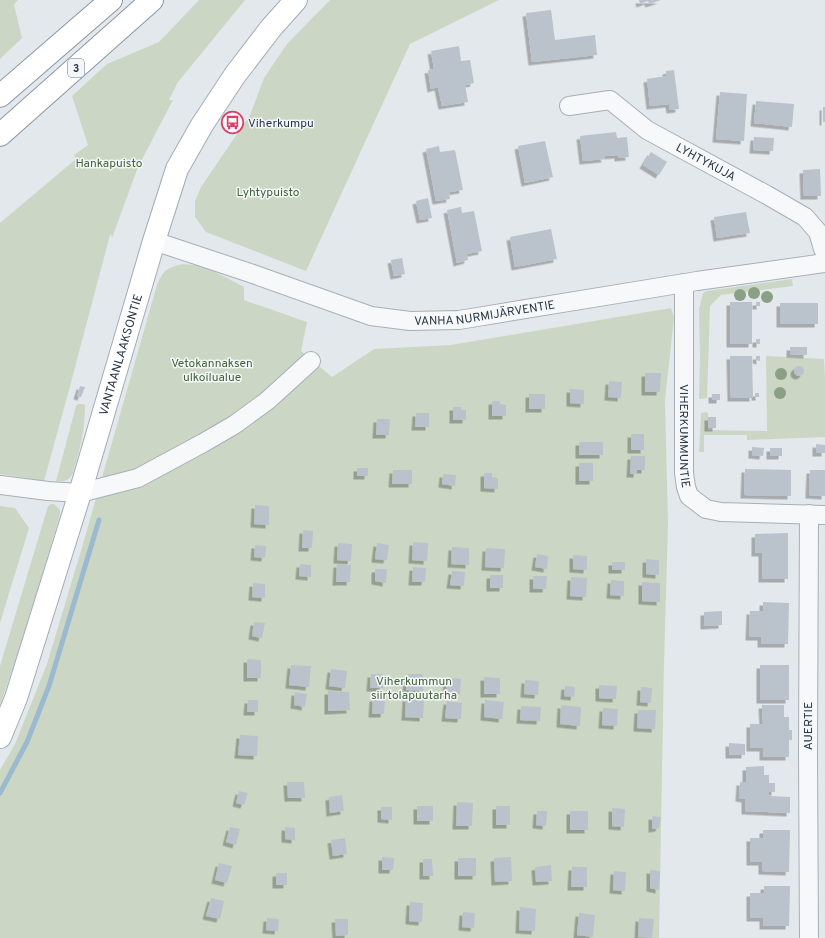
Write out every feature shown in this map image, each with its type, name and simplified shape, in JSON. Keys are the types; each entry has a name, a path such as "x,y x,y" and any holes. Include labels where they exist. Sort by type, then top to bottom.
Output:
{"main road":[{"name":"3","path":"0,96 111,0"},
{"name":"3","path":"0,135 152,0"},
{"name":"VANTAANLAAKSONTIE","path":"0,737 16,698 80,493 154,241 177,170 202,125 235,75 271,28 296,0"}],"street":[{"name":"LYHTYKUJA","path":"569,106 610,100 647,130 805,217 818,232 825,253"},
{"name":"VANHA NURMIJÄRVENTIE","path":"154,241 371,316 397,320 423,321 459,320 684,283 825,263"},
{"name":"VIHERKUMMUNTIE","path":"684,283 684,473 689,496 706,509 720,512 817,515"},
{"path":"0,484 48,491 80,493 138,478 234,425 267,401 312,361"},
{"name":"AUERTIE","path":"815,929 808,753 817,515"}],"green space":[{"path":"0,0 18,0 14,5 22,38 0,59"},
{"name":"Hankapuisto","path":"199,0 245,0 178,82 169,100 173,100 138,167 112,238 111,234 110,235 44,481 0,474 0,223 76,159 74,155 88,145 72,96 107,64 159,42"},
{"name":"Lyhtypuisto","path":"330,0 499,0 410,44 306,271 206,232 195,217 195,201 201,187 250,115 264,78 287,44"},
{"name":"Viherkummun siirtolapuutarha","path":"183,264 204,266 244,287 244,300 307,322 301,351 332,377 374,349 451,345 671,308 674,318 665,400 668,524 659,938 0,938 0,770 15,744 47,664 157,285 164,272"},
{"path":"792,279 793,286 721,295 710,306 707,398 700,399 699,309 703,293 707,291"},
{"path":"766,356 824,359 825,437 747,440 747,435 704,435 704,452 699,452 701,413 708,413 708,430 767,431"},
{"path":"78,404 85,405 85,414 82,439 76,464 73,473 68,479 64,481 56,481 76,406"},
{"path":"54,504 60,510 60,515 23,639 0,705 0,666 48,506"},
{"path":"0,506 15,508 29,528 0,623"}],"building":[{"path":"639,0 661,0 649,4 648,1 640,4"},
{"path":"551,10 555,40 595,35 597,55 532,62 526,13"},
{"path":"459,46 461,61 470,60 474,83 465,85 468,102 442,106 438,87 431,89 428,70 434,69 431,51"},
{"path":"674,70 679,109 670,110 669,104 650,106 647,79 666,76 666,71"},
{"path":"720,92 747,94 744,141 716,139"},
{"path":"756,101 794,104 792,127 754,123"},
{"path":"823,107 825,107 825,122 823,122"},
{"path":"616,132 617,138 627,137 629,157 618,158 618,155 604,156 605,159 583,161 580,136"},
{"path":"754,137 774,138 773,151 753,150"},
{"path":"545,141 553,177 525,183 518,146"},
{"path":"439,146 440,152 455,150 463,190 449,192 450,199 436,201 426,149"},
{"path":"651,152 667,162 659,175 643,165"},
{"path":"820,169 821,196 804,196 803,170"},
{"path":"428,198 432,218 420,220 416,201"},
{"path":"461,207 462,213 474,211 482,251 467,254 468,260 457,263 447,210"},
{"path":"746,212 750,233 717,238 714,217"},
{"path":"551,229 557,259 515,267 510,237"},
{"path":"402,258 405,274 394,276 391,260"},
{"path":"730,302 752,302 752,344 730,344"},
{"path":"756,302 760,302 760,306 756,306"},
{"path":"780,303 818,303 818,324 780,324"},
{"path":"756,339 760,339 760,344 756,344"},
{"path":"790,347 807,347 807,355 790,354"},
{"path":"730,356 752,356 753,398 731,398"},
{"path":"756,356 760,356 760,361 756,360"},
{"path":"799,366 804,371 799,376 794,371"},
{"path":"645,373 661,373 660,392 645,392"},
{"path":"609,381 622,382 621,398 608,397"},
{"path":"80,386 85,387 81,397 77,396"},
{"path":"570,389 584,390 584,404 570,403"},
{"path":"755,393 759,393 759,397 755,397"},
{"path":"529,394 545,394 545,409 529,409"},
{"path":"712,394 720,394 720,400 712,400"},
{"path":"492,401 500,401 500,404 506,405 506,416 492,416"},
{"path":"453,407 461,407 461,410 466,410 466,420 453,420"},
{"path":"416,413 429,413 429,427 415,427"},
{"path":"708,417 716,417 716,428 708,428"},
{"path":"377,419 390,419 389,435 376,435"},
{"path":"631,434 644,434 644,450 631,450"},
{"path":"579,442 603,442 603,455 579,455"},
{"path":"816,444 825,445 825,453 816,453"},
{"path":"752,447 764,448 763,456 752,455"},
{"path":"770,448 782,448 782,456 770,456"},
{"path":"631,456 645,456 645,470 637,470 637,474 630,474"},
{"path":"579,463 593,463 593,481 579,481"},
{"path":"357,468 368,468 368,476 357,476"},
{"path":"745,469 791,470 791,496 744,495"},
{"path":"393,470 412,470 412,484 392,484"},
{"path":"810,470 825,470 825,496 809,495"},
{"path":"484,473 492,473 492,477 498,478 498,489 484,488"},
{"path":"443,474 456,475 455,486 442,484"},
{"path":"255,505 269,506 269,525 254,524"},
{"path":"303,530 313,531 312,548 302,548"},
{"path":"788,533 788,579 762,579 762,553 755,553 755,534"},
{"path":"413,542 428,543 427,561 412,560"},
{"path":"338,543 352,544 351,561 337,560"},
{"path":"377,543 389,545 387,560 375,559"},
{"path":"255,545 266,546 265,558 254,557"},
{"path":"452,547 469,548 469,565 451,564"},
{"path":"486,548 505,549 504,568 485,567"},
{"path":"537,554 548,556 547,569 535,567"},
{"path":"573,555 587,556 587,570 573,569"},
{"path":"646,559 659,560 659,575 646,574"},
{"path":"612,562 625,562 625,570 612,570"},
{"path":"300,564 311,565 311,577 299,576"},
{"path":"337,564 351,565 350,582 336,582"},
{"path":"413,567 426,568 425,582 412,582"},
{"path":"375,569 387,569 386,583 375,581"},
{"path":"452,571 465,572 464,586 450,585"},
{"path":"490,575 503,575 503,588 490,588"},
{"path":"533,576 547,576 546,589 533,589"},
{"path":"571,577 587,578 586,597 570,596"},
{"path":"611,580 624,581 624,596 610,595"},
{"path":"642,582 660,583 660,602 642,601"},
{"path":"253,583 265,584 265,598 252,597"},
{"path":"763,602 789,603 788,644 761,644 761,637 749,637 750,611 763,611"},
{"path":"722,611 722,625 704,626 704,612"},
{"path":"254,622 265,623 262,638 252,636"},
{"path":"247,659 261,660 261,678 247,678"},
{"path":"291,665 311,666 309,687 289,685"},
{"path":"760,665 789,665 789,700 760,700"},
{"path":"331,669 347,671 345,688 329,686"},
{"path":"371,674 383,674 383,688 370,688"},
{"path":"407,674 423,674 423,691 406,690"},
{"path":"484,677 500,678 500,694 484,694"},
{"path":"447,678 461,679 460,694 446,693"},
{"path":"525,680 539,681 538,695 524,694"},
{"path":"599,685 617,686 616,699 599,698"},
{"path":"565,686 575,687 574,697 564,696"},
{"path":"641,687 652,688 651,703 640,702"},
{"path":"328,691 349,692 350,710 328,711"},
{"path":"295,692 307,694 305,707 294,705"},
{"path":"373,698 385,699 384,714 372,714"},
{"path":"406,698 424,699 423,718 405,717"},
{"path":"248,700 258,700 258,712 247,712"},
{"path":"485,700 504,702 502,719 484,717"},
{"path":"447,701 462,703 461,719 445,718"},
{"path":"561,705 581,707 580,726 560,724"},
{"path":"762,705 784,705 784,717 789,717 789,730 792,730 792,740 789,740 789,757 763,757 763,748 750,748 750,724 763,724"},
{"path":"521,706 541,707 540,721 520,720"},
{"path":"603,708 618,709 617,726 602,725"},
{"path":"638,710 656,710 655,729 637,728"},
{"path":"240,735 258,736 257,756 238,755"},
{"path":"729,743 745,744 745,755 729,755"},
{"path":"764,766 764,775 769,775 769,783 775,783 775,792 769,792 769,796 790,797 790,813 745,811 745,799 739,798 740,782 746,782 746,767"},
{"path":"287,782 304,782 305,798 288,798"},
{"path":"239,791 248,793 244,805 236,803"},
{"path":"342,795 344,811 330,813 329,797"},
{"path":"457,802 473,803 472,826 456,826"},
{"path":"417,806 433,806 433,821 417,821"},
{"path":"496,806 510,806 510,825 496,825"},
{"path":"381,807 392,807 392,820 381,819"},
{"path":"612,808 625,809 624,827 612,826"},
{"path":"537,811 547,811 546,826 536,825"},
{"path":"570,811 588,811 588,830 570,830"},
{"path":"652,816 661,817 659,828 652,829"},
{"path":"230,827 240,829 236,845 226,842"},
{"path":"285,827 295,828 295,840 285,839"},
{"path":"763,830 790,830 789,872 762,871 762,862 750,862 750,838 763,838"},
{"path":"345,838 347,854 333,856 331,840"},
{"path":"382,857 394,858 393,870 382,870"},
{"path":"511,857 512,881 495,882 494,858"},
{"path":"458,858 476,858 476,876 458,876"},
{"path":"423,859 432,859 433,876 423,876"},
{"path":"219,863 232,866 227,883 215,880"},
{"path":"551,865 552,881 536,882 535,867"},
{"path":"572,867 587,867 587,887 571,887"},
{"path":"650,870 660,871 659,890 650,888"},
{"path":"614,871 626,872 625,891 613,890"},
{"path":"276,873 287,873 287,885 276,885"},
{"path":"764,886 790,886 789,926 763,926 763,918 750,918 750,893 764,893"},
{"path":"211,898 224,901 220,919 206,916"},
{"path":"410,902 423,903 422,922 409,921"},
{"path":"520,907 536,909 535,931 519,930"},
{"path":"463,912 475,913 474,928 462,927"},
{"path":"579,913 595,915 593,937 577,935"},
{"path":"267,918 279,919 278,931 266,930"},
{"path":"639,918 654,919 652,938 638,937"},
{"path":"335,919 348,919 348,935 336,936"}],"waterway":[{"path":"0,793 27,742 49,686 99,520"}],"place":[{"name":"Viherkumpu","path":"233,123"}],"park label":[{"name":"Vetokannaksen ulkoilualue","path":"212,370"}]}
